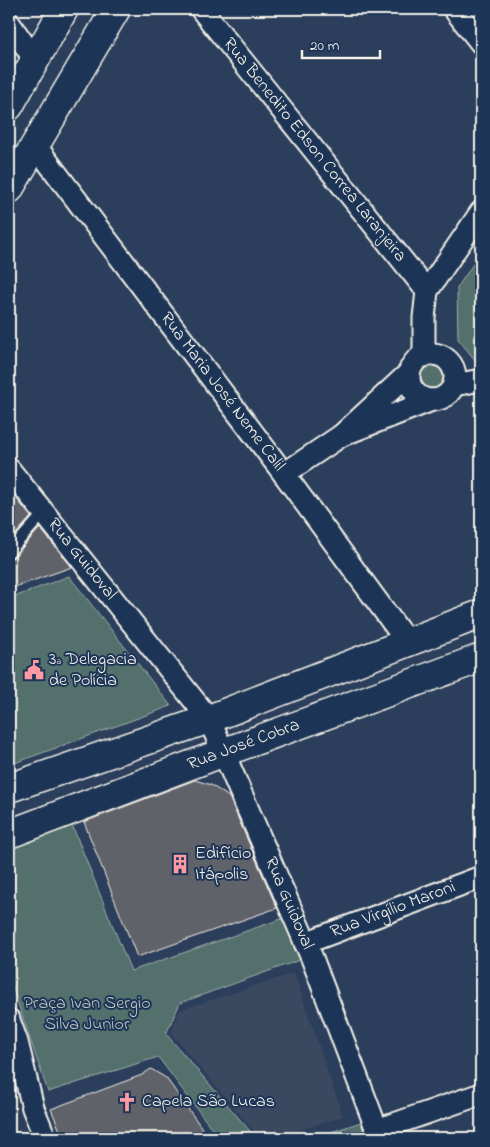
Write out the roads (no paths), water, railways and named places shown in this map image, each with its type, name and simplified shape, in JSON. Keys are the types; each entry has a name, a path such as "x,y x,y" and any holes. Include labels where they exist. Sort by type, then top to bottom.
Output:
{"street":[{"path":"9,106 64,9"},
{"path":"9,189 116,9"},
{"name":"Rua Benedito Edson Correa Laranjeira","path":"201,9 428,291"},
{"path":"454,9 481,43"},
{"path":"9,22 35,60"},
{"name":"Rua Maria José Neme Calil","path":"35,145 284,474 407,642"},
{"path":"424,356 424,318 428,291 481,212"},
{"path":"284,474 342,435 409,373 417,360 424,356 438,355 445,358 454,370 454,385 445,396 342,435"},
{"path":"409,373 412,388 424,398 432,400"},
{"path":"454,385 481,380"},
{"name":"Rua Guidoval","path":"9,469 209,719 222,753 312,958 378,1134"},
{"path":"9,788 209,719 481,614"},
{"name":"Rua José Cobra","path":"9,834 481,658"},
{"name":"Rua Virgílio Maroni","path":"305,943 481,877"},
{"path":"9,1020 13,1043 32,1108 46,1138"},
{"path":"378,1134 481,1094"}],"lane":[{"path":"9,552 44,513"}],"place":[{"name":"3ª Delegacia de Polícia","path":"34,670"},
{"name":"Edifício Itápolis","path":"180,864"},
{"name":"Capela São Lucas","path":"127,1102"}],"park label":[{"name":"Praça Ivan Sergio Silva Junior","path":"87,1014"}]}
